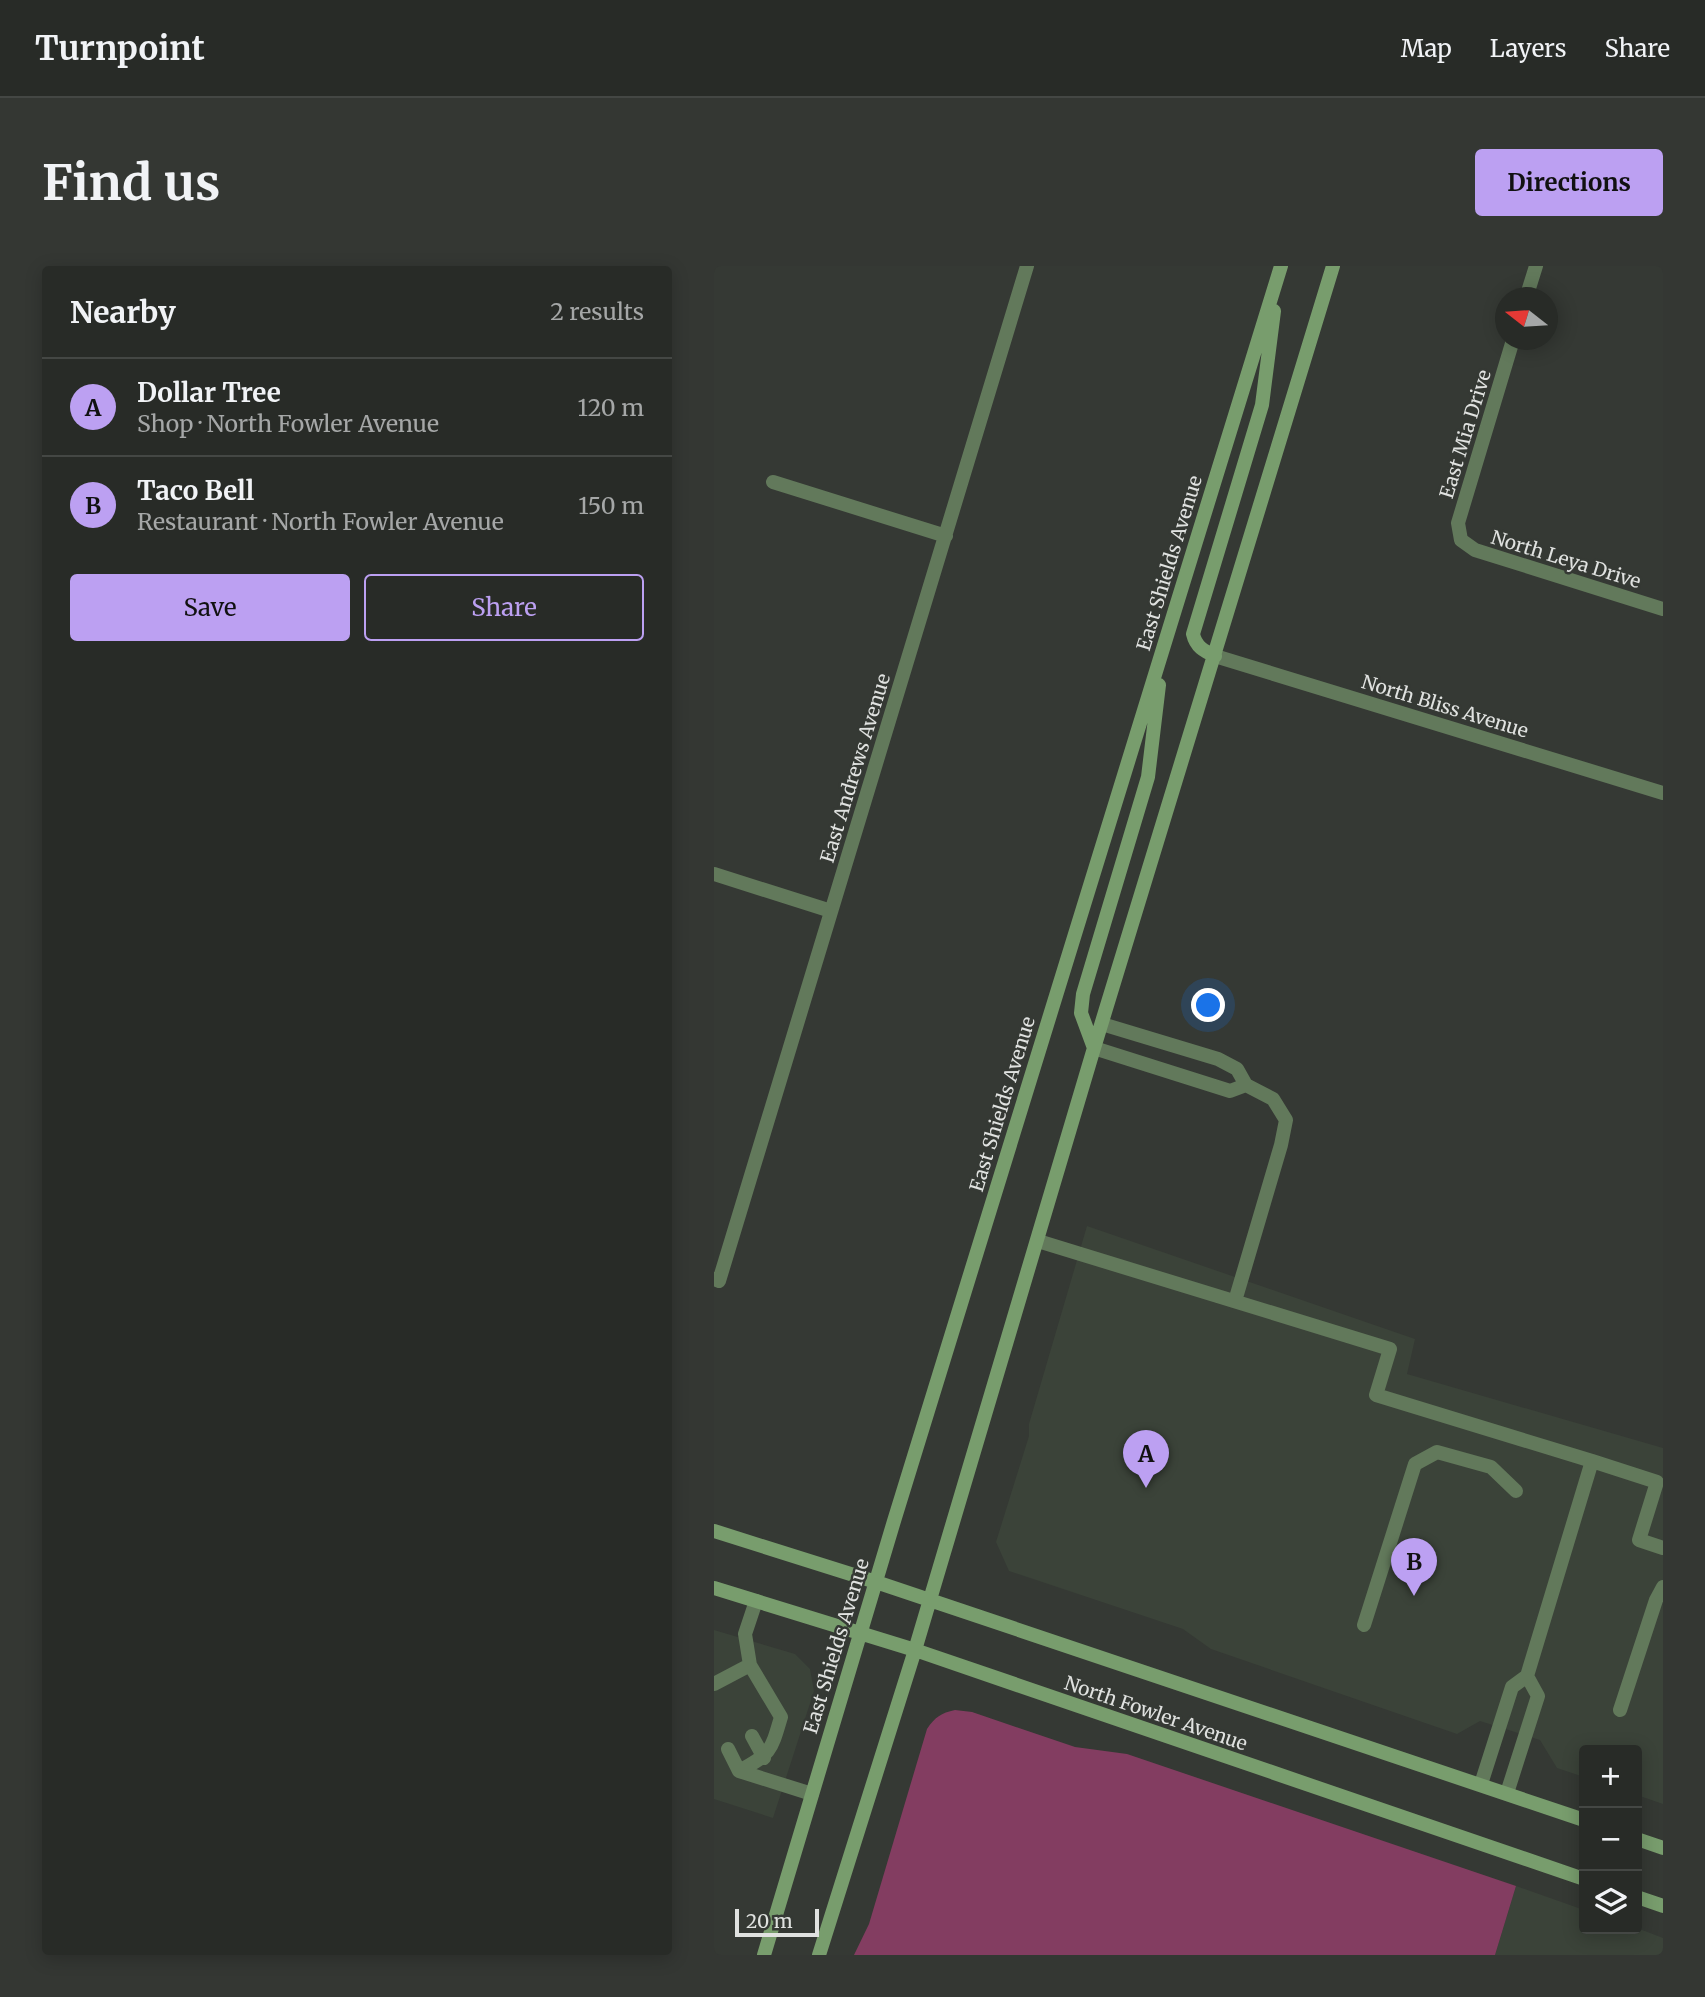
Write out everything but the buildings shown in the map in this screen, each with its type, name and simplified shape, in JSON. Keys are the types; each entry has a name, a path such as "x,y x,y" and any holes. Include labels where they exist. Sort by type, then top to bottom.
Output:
{"main road":[{"path":"819,1955 915,1650 1101,1024 1334,266"},
{"path":"1215,656 1201,649 1193,634 1262,405 1279,270"},
{"name":"East Shields Avenue","path":"764,1955 860,1633 1279,270"},
{"path":"1094,1048 1081,1013 1083,994 1148,777 1163,649"},
{"name":"North Fowler Avenue","path":"714,1531 876,1582 1579,1818"},
{"name":"North Fowler Avenue","path":"714,1588 915,1650 1579,1877"},
{"path":"1642,1841 1663,1848"},
{"path":"1642,1899 1663,1906"}],"street":[{"name":"East Andrews Avenue","path":"717,1280 1027,266"},
{"path":"1529,287 1536,266"},
{"name":"East Mia Drive","path":"1461,540 1458,523 1511,350"},
{"path":"773,482 946,536"},
{"name":"North Leya Drive","path":"1461,540 1475,550 1663,609"},
{"name":"North Bliss Avenue","path":"1215,656 1663,793"},
{"path":"714,874 831,911"},
{"path":"1101,1024 1218,1059 1237,1069 1246,1085 1273,1099 1286,1120 1235,1301"},
{"path":"1094,1048 1230,1091 1246,1085"},
{"path":"1038,1241 1390,1349 1376,1395 1657,1482 1640,1540 1663,1548"},
{"path":"1364,1625 1415,1464 1437,1452 1491,1467 1516,1491"},
{"path":"1481,1784 1512,1687 1527,1676 1592,1461"},
{"path":"1620,1710 1656,1600 1663,1587"},
{"path":"739,1771 764,1758 774,1740 781,1717 750,1665 745,1634 756,1601"},
{"path":"722,1684 750,1665"},
{"path":"1507,1793 1538,1696 1527,1676"},
{"path":"752,1736 764,1758"},
{"path":"728,1749 739,1771 811,1794"}],"shaded area":[{"path":"1087,1226 1415,1339 1407,1374 1663,1448 1663,1804 1642,1797 1642,1745 1579,1745 1579,1775 1557,1768 1540,1740 1480,1721 1457,1734 1211,1649 1183,1629 1009,1571 996,1542 1029,1436 1029,1424"},
{"path":"714,1630 795,1654 810,1669 814,1691 773,1818 714,1799"},
{"path":"955,1710 972,1712 1075,1747 1127,1754 1516,1886 1495,1955 854,1955 869,1924 927,1729 939,1716"},
{"path":"1516,1886 1579,1908 1579,1934 1642,1934 1642,1930 1663,1938 1663,1955 1495,1955"}],"place":[{"name":"Dollar Tree","path":"1146,1488"},
{"name":"Taco Bell","path":"1414,1596"}]}
